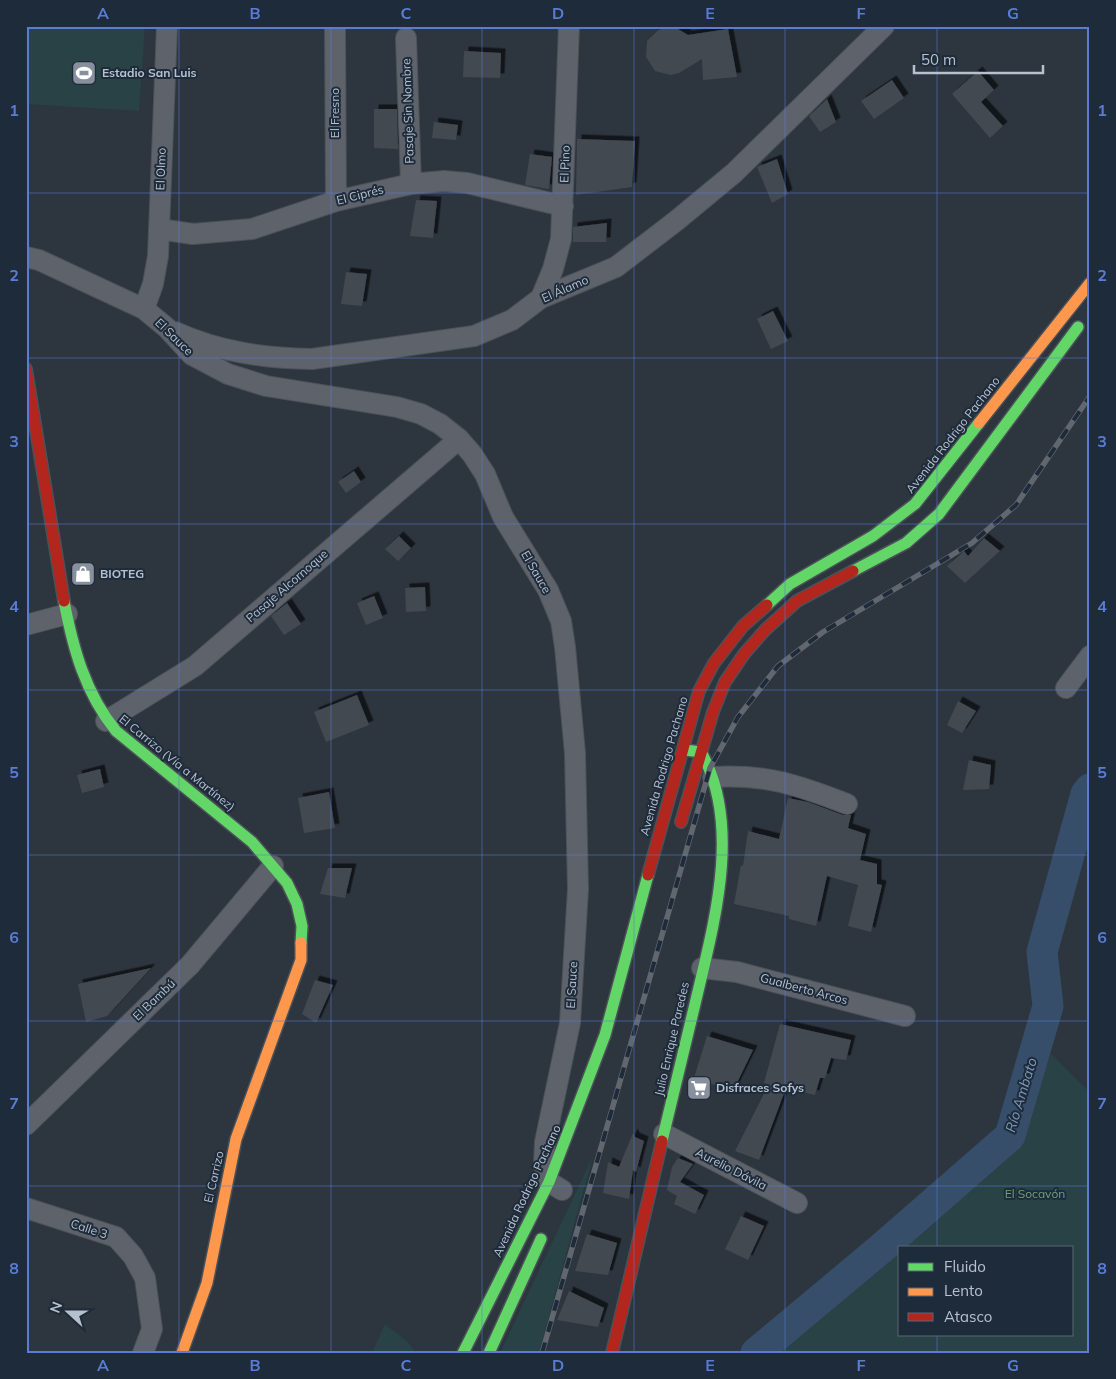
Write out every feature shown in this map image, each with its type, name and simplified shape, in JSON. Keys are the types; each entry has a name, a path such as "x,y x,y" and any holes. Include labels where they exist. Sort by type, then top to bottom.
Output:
{"main road":[{"name":"Avenida Rodrigo Pachano","path":"463,1353 559,1188 570,1132 605,1035 681,749 699,691 714,663 742,626 790,584 873,536 915,504 1090,283"},
{"path":"676,838 712,712 726,682 744,654 764,630 797,601 906,543 938,514 1084,319"},
{"name":"El Carrizo (Vía a Martínez)","path":"26,369 67,614 78,662 95,703 106,721 252,842 287,883 297,904 302,926 301,960 285,1010"},
{"path":"681,749 701,752"},
{"name":"Julio Enrique Paredes","path":"612,1353 715,918 722,856 713,777 701,752"},
{"name":"El Carrizo","path":"182,1353 207,1283 236,1139 285,1010"},
{"path":"489,1353 547,1225"}],"street":[{"name":"El Olmo","path":"144,309 156,274 167,26"},
{"name":"El Fresno","path":"335,26 336,200"},
{"name":"El Pino","path":"541,298 555,262 561,239 569,26"},
{"name":"El Álamo","path":"167,328 201,344 238,354 312,359 474,336 512,320 541,298 616,267 676,221 734,172 884,26"},
{"name":"Pasaje Sin Nombre","path":"406,38 411,184"},
{"name":"El Ciprés","path":"159,229 193,234 252,229 336,200 411,184 444,181 466,183 563,206"},
{"name":"El Sauce","path":"26,257 39,260 144,309 167,328 192,355 228,374 266,386 397,407 421,414 440,424 459,439 485,474 503,517 548,590 561,621 565,647 575,753 578,889 570,1023 545,1142 544,1164 559,1188"},
{"name":"Pasaje Alcornoque","path":"106,721 194,666 459,439"},
{"path":"26,625 67,614"},
{"path":"1066,688 1090,656"},
{"path":"713,777 766,777 805,788 847,804"},
{"name":"El Bambú","path":"26,1125 190,965 273,866"},
{"name":"Gualberto Arcos","path":"702,968 737,972 905,1016"},
{"name":"Aurelio Dávila","path":"664,1134 797,1204"},
{"name":"Calle 3","path":"26,1208 116,1238 133,1256 146,1278 152,1329 143,1353"}],"green space":[{"name":"Estadio San Luis","path":"27,26 145,26 139,111 26,104"},
{"name":"El Socavón","path":"1051,1054 1090,1093 1090,1353 766,1353 778,1340 887,1250 1015,1139"},
{"path":"593,1156 539,1353 500,1353"},
{"path":"385,1324 408,1342 416,1353 372,1353"}],"building":[{"path":"673,26 688,35 728,29 737,77 703,80 702,59 679,73 671,75 655,71 646,57 647,41 658,30"},
{"path":"464,51 501,53 500,78 463,77"},
{"path":"978,71 994,90 981,102 1003,126 990,138 952,94"},
{"path":"892,80 904,98 874,119 861,101"},
{"path":"827,99 836,122 820,132 809,116"},
{"path":"374,109 397,109 398,149 374,148"},
{"path":"434,122 458,125 456,140 432,138"},
{"path":"577,139 635,141 632,187 576,195"},
{"path":"530,154 552,157 549,189 525,185"},
{"path":"777,159 788,194 772,203 757,167"},
{"path":"416,200 437,201 433,238 410,236"},
{"path":"607,223 606,242 573,242 573,227"},
{"path":"346,272 367,274 362,306 341,304"},
{"path":"773,311 788,341 771,349 757,319"},
{"path":"354,471 361,482 346,493 338,482"},
{"path":"399,536 411,548 398,561 385,549"},
{"path":"984,538 1000,551 965,583 947,566 964,551 968,556"},
{"path":"425,587 426,611 406,612 405,588"},
{"path":"374,596 383,618 366,625 357,603"},
{"path":"287,603 301,624 284,635 271,616"},
{"path":"357,695 369,725 326,742 314,712"},
{"path":"958,701 976,711 962,733 947,725"},
{"path":"969,760 991,765 989,789 963,790"},
{"path":"100,769 104,787 82,793 77,775"},
{"path":"329,792 335,828 304,833 298,798"},
{"path":"788,798 808,802 843,815 851,815 848,828 866,834 860,860 877,864 877,884 882,885 871,932 848,926 858,885 827,876 816,926 789,919 789,916 734,904 741,865 743,866 748,831 779,839"},
{"path":"328,868 352,868 345,898 320,894"},
{"path":"151,968 107,1016 86,1022 78,984"},
{"path":"315,980 333,985 316,1023 302,1014"},
{"path":"780,1024 851,1040 846,1060 831,1058 825,1078 820,1078 815,1095 786,1088 759,1160 735,1151 769,1084 764,1083"},
{"path":"707,1036 753,1050 733,1091 694,1078"},
{"path":"633,1133 635,1137 644,1141 636,1172 633,1170 629,1199 603,1193 608,1162 619,1167"},
{"path":"678,1158 693,1164 680,1182 704,1195 695,1214 674,1204 677,1196 667,1190 672,1167"},
{"path":"741,1216 764,1226 748,1260 725,1249"},
{"path":"587,1234 617,1243 608,1275 575,1271"},
{"path":"569,1291 604,1308 598,1327 557,1320"}],"waterway":[{"name":"Río Ambato","path":"756,1353 884,1246 1010,1136 1048,1006 1042,952 1086,794 1090,789"}],"railway":[{"path":"542,1353 710,768 738,717 778,666 823,632 972,543 1016,505 1090,396"}],"traffic: fast":[{"path":"853,571 906,543 939,514 1078,327"},
{"path":"767,605 790,584 873,536 915,504 979,423"},
{"path":"64,601 76,653 88,686 105,716 116,731 252,842 287,883 297,904 302,926 301,943"},
{"path":"662,1141 716,910 722,844 720,812 714,781 701,752 685,750"},
{"path":"463,1353 549,1182 605,1035 648,875"},
{"path":"489,1353 541,1239"}],"traffic: slow":[{"path":"979,423 1090,283"},
{"path":"182,1353 207,1283 236,1139 301,960 301,943"}],"traffic: jam":[{"path":"26,369 64,601"},
{"path":"681,822 713,712 725,682 744,654 765,630 797,601 853,571"},
{"path":"648,875 699,691 714,663 743,626 767,605"},
{"path":"612,1353 662,1141"}],"place":[{"name":"Estadio San Luis","path":"84,73"},
{"name":"BIOTEG","path":"83,574"},
{"name":"Disfraces Sofys","path":"699,1088"}]}
